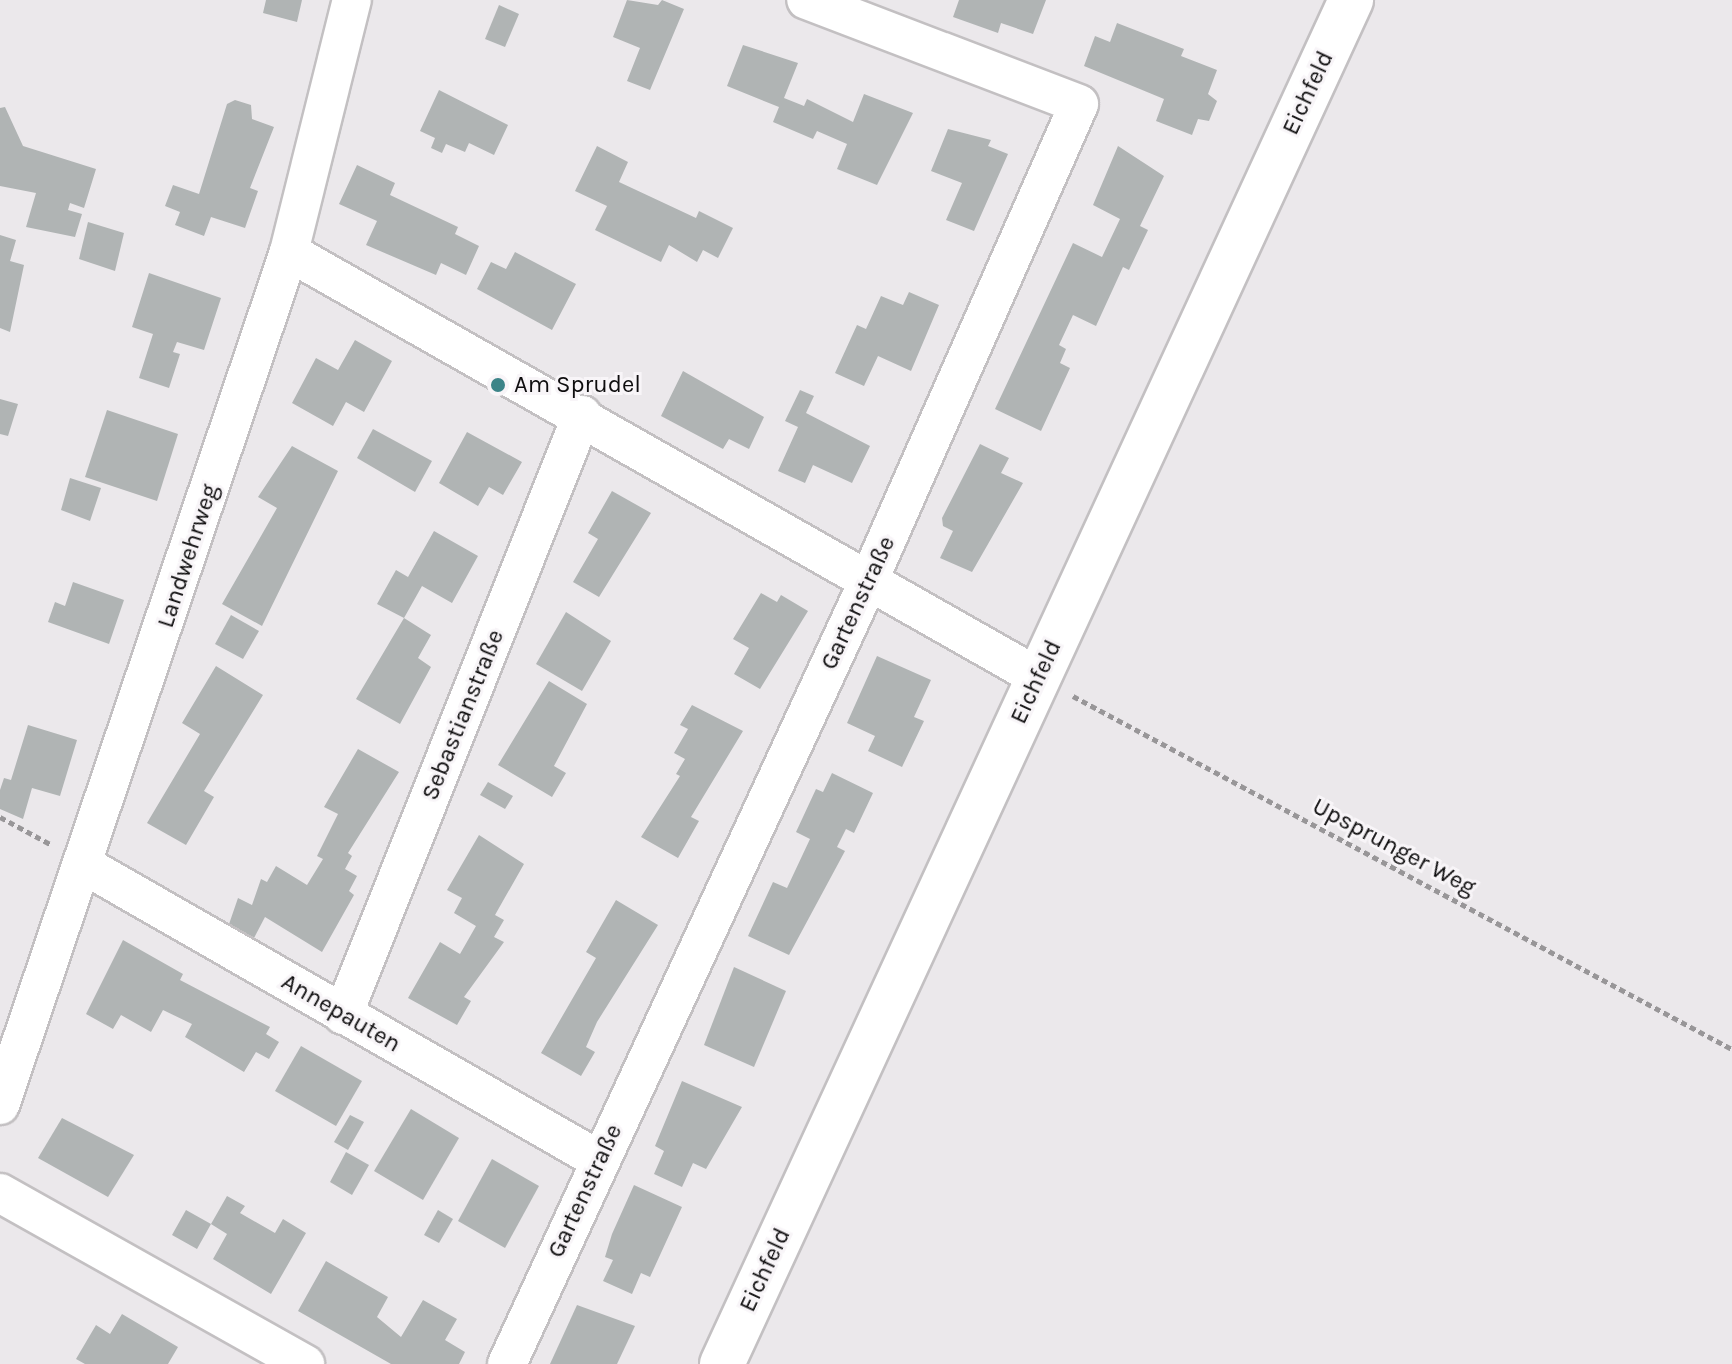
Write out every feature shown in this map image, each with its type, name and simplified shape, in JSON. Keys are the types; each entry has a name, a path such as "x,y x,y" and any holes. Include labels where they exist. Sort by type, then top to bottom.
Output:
{"main road":[{"name":"Eichfeld","path":"722,1364 1351,0"}],"street":[{"name":"Landwehrweg","path":"0,1105 84,865 289,252 352,0"},
{"name":"Gartenstraße","path":"507,1364 868,582 1079,104 806,0"},
{"path":"289,252 582,415 1038,677"},
{"name":"Sebastianstraße","path":"343,1015 582,415"},
{"name":"Annepauten","path":"84,865 599,1160"},
{"path":"0,1193 305,1364"}],"path":[{"name":"Upsprunger Weg","path":"1038,677 1732,1049"},
{"path":"0,817 84,865"}],"building":[{"path":"266,0 302,0 297,22 263,13"},
{"path":"627,0 658,5 662,0 684,9 650,90 627,81 640,48 613,37"},
{"path":"959,0 1046,0 1033,34 1001,23 998,33 953,17"},
{"path":"499,5 519,14 505,47 485,39"},
{"path":"1117,23 1184,49 1181,56 1217,70 1208,94 1217,101 1209,121 1198,119 1192,135 1156,121 1164,99 1084,66 1095,36 1110,42"},
{"path":"743,45 798,63 784,98 804,106 807,99 853,122 864,94 913,113 877,185 837,169 847,144 817,131 813,139 773,122 779,107 727,86"},
{"path":"439,90 508,125 494,155 469,143 465,152 446,144 442,153 431,148 435,138 420,131"},
{"path":"235,100 251,105 252,119 274,127 250,188 258,191 245,228 211,217 204,236 175,225 180,212 165,206 173,185 199,194 227,104"},
{"path":"5,107 23,146 96,169 84,208 70,203 68,210 82,214 75,237 26,227 36,193 0,186 0,108"},
{"path":"948,129 991,140 988,146 1008,154 974,231 946,220 962,183 931,171"},
{"path":"597,146 628,162 619,182 696,218 699,211 733,228 718,258 703,250 697,262 669,245 661,262 595,230 607,206 575,191"},
{"path":"1118,146 1164,176 1140,226 1148,230 1129,270 1123,267 1096,326 1073,315 1059,345 1066,349 1060,363 1070,368 1041,431 995,409 1073,243 1102,257 1120,219 1093,205"},
{"path":"357,165 395,183 390,195 458,227 455,234 479,246 466,275 441,263 436,275 366,245 377,221 339,204"},
{"path":"88,222 124,233 115,271 79,259"},
{"path":"0,235 16,240 10,261 24,265 10,332 0,328"},
{"path":"515,252 576,284 552,330 477,289 491,262 506,269"},
{"path":"149,273 221,298 204,350 177,342 173,352 180,354 169,388 139,378 153,334 132,327"},
{"path":"909,292 939,305 911,371 878,356 864,386 835,373 857,325 866,329 881,296 903,305"},
{"path":"355,340 392,361 364,412 346,402 333,426 292,403 316,358 338,370"},
{"path":"683,371 764,417 749,449 729,439 723,449 661,416"},
{"path":"800,390 814,396 806,413 870,446 852,483 813,465 805,483 778,471 798,427 785,421"},
{"path":"0,399 18,404 8,436 0,434"},
{"path":"107,410 178,434 157,501 85,477"},
{"path":"373,429 432,461 415,492 357,458"},
{"path":"467,432 522,462 503,495 489,487 478,506 439,483"},
{"path":"980,444 1009,458 1001,473 1023,483 972,572 940,558 953,531 943,526 942,518"},
{"path":"292,446 338,471 262,626 222,604 277,508 258,497"},
{"path":"70,478 101,488 90,521 61,510"},
{"path":"612,491 651,513 599,597 573,582 598,539 588,533"},
{"path":"434,531 478,556 452,603 422,586 404,618 377,604 396,570 408,577"},
{"path":"73,582 124,600 109,644 48,622 55,602 65,606"},
{"path":"761,593 777,602 781,595 808,611 760,689 734,674 749,648 733,639"},
{"path":"566,612 611,641 582,691 536,664"},
{"path":"231,615 259,631 243,659 215,644"},
{"path":"404,618 431,635 418,658 431,667 400,724 356,699"},
{"path":"877,656 931,680 914,717 924,721 902,767 868,751 875,736 847,723"},
{"path":"216,666 263,695 204,791 214,797 186,845 147,823 200,734 182,723"},
{"path":"549,681 587,704 554,766 566,773 552,797 498,765"},
{"path":"692,705 743,731 691,817 699,821 678,858 641,837 680,776 676,774 685,759 674,753 688,729 680,725"},
{"path":"28,725 77,740 60,796 32,788 23,819 0,809 0,790 4,778 11,780"},
{"path":"358,749 399,772 348,853 352,856 345,869 357,876 349,891 354,895 322,952 265,917 253,940 228,927 238,898 252,905 261,879 267,882 276,866 307,885 323,859 317,856 338,814 324,807"},
{"path":"832,773 873,793 854,833 846,829 837,847 845,851 789,955 748,936 773,882 787,888 810,839 796,832 816,789 823,792"},
{"path":"488,782 513,796 505,809 480,795"},
{"path":"479,835 524,864 495,915 504,920 494,937 504,942 464,997 471,1001 457,1025 408,998 440,942 460,954 476,926 454,913 462,898 447,890"},
{"path":"616,900 658,925 597,1022 586,1047 595,1052 581,1076 541,1053 596,958 586,952"},
{"path":"123,940 183,974 180,980 270,1027 266,1034 279,1042 269,1059 256,1052 244,1072 185,1037 192,1024 163,1010 151,1032 121,1015 113,1029 86,1014"},
{"path":"734,967 786,991 754,1067 704,1045"},
{"path":"301,1046 362,1081 336,1126 275,1091"},
{"path":"682,1081 742,1107 706,1169 693,1163 682,1187 654,1174 664,1151 655,1146"},
{"path":"411,1109 459,1138 423,1200 374,1171"},
{"path":"350,1115 364,1122 348,1150 334,1142"},
{"path":"62,1118 134,1155 108,1197 38,1158"},
{"path":"346,1152 369,1165 352,1195 330,1182"},
{"path":"492,1159 539,1186 505,1248 458,1221"},
{"path":"634,1185 682,1207 650,1277 641,1273 632,1294 603,1281 613,1260 605,1257 612,1234"},
{"path":"227,1196 245,1206 240,1213 275,1233 283,1219 306,1233 271,1294 213,1259 227,1234 211,1224"},
{"path":"186,1210 211,1224 197,1249 172,1235"},
{"path":"438,1210 453,1219 439,1243 424,1235"},
{"path":"326,1261 388,1297 377,1317 401,1337 423,1300 457,1319 445,1340 465,1352 459,1364 391,1364 298,1311"},
{"path":"577,1305 635,1326 617,1364 550,1364"},
{"path":"122,1314 178,1347 168,1364 85,1364 76,1359 96,1325 110,1334"}],"place":[{"name":"Am Sprudel","path":"498,385"}]}
